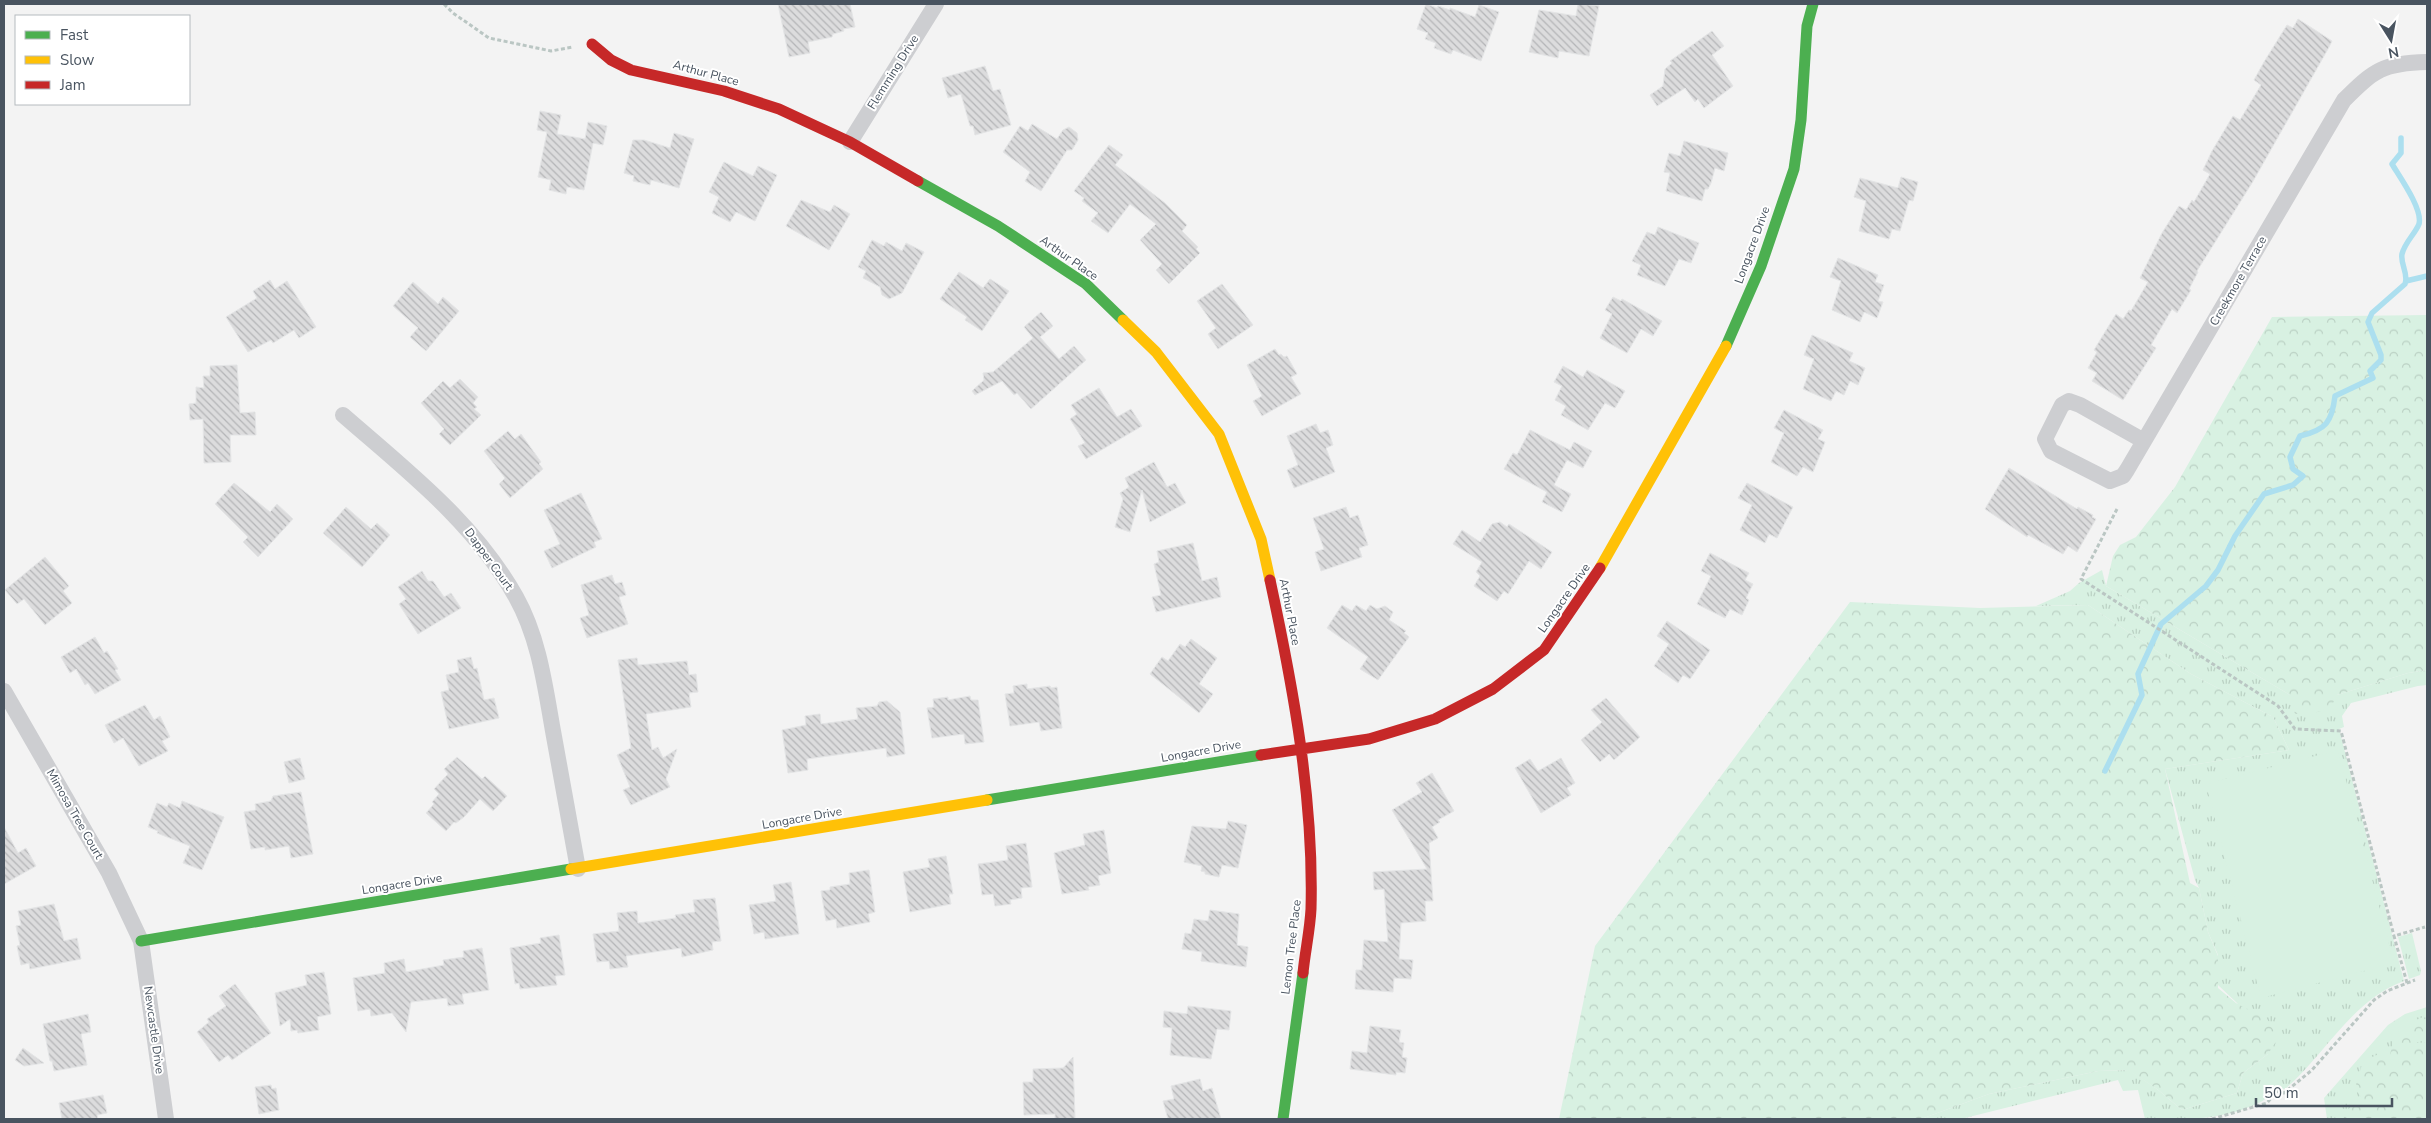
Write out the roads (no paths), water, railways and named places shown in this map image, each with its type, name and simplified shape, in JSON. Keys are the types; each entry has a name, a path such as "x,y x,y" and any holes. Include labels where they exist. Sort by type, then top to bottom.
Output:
{"street":[{"name":"Flemming Drive","path":"850,142 936,4"},
{"name":"Longacre Drive","path":"141,941 1301,748 1369,739 1435,719 1493,689 1544,650 1592,583 1724,351 1761,266 1794,169 1801,120 1807,26 1813,4"},
{"name":"Arthur Place","path":"592,44 611,60 631,70 724,91 770,106 850,142 998,226 1086,284 1156,352 1219,434 1261,538 1279,622 1301,748"},
{"name":"Creekmore Terrace","path":"2144,441 2080,405 2069,401 2062,405 2045,439 2051,452 2110,481 2123,476 2144,441 2344,100 2369,76 2386,67 2403,63 2427,62"},
{"name":"Dapper Court","path":"343,415 443,502 494,563 517,598 532,632 543,673 578,869"},
{"name":"Mimosa Tree Court","path":"4,691 110,873 141,941"},
{"name":"Lemon Tree Place","path":"1283,1119 1312,911 1312,854 1301,748"},
{"name":"Newcastle Drive","path":"141,941 166,1119"}],"waterway":[{"path":"2105,771 2142,695 2138,674 2161,624 2206,586 2218,570 2235,536 2264,494 2293,485 2303,476 2293,469 2290,457 2300,436 2316,431 2326,424 2332,412 2335,396 2373,378 2370,371 2381,360 2381,355 2368,322 2372,313 2405,284 2406,276 2402,254 2419,224 2414,202 2392,164 2401,153 2401,138"},
{"path":"2406,281 2427,276"}]}
